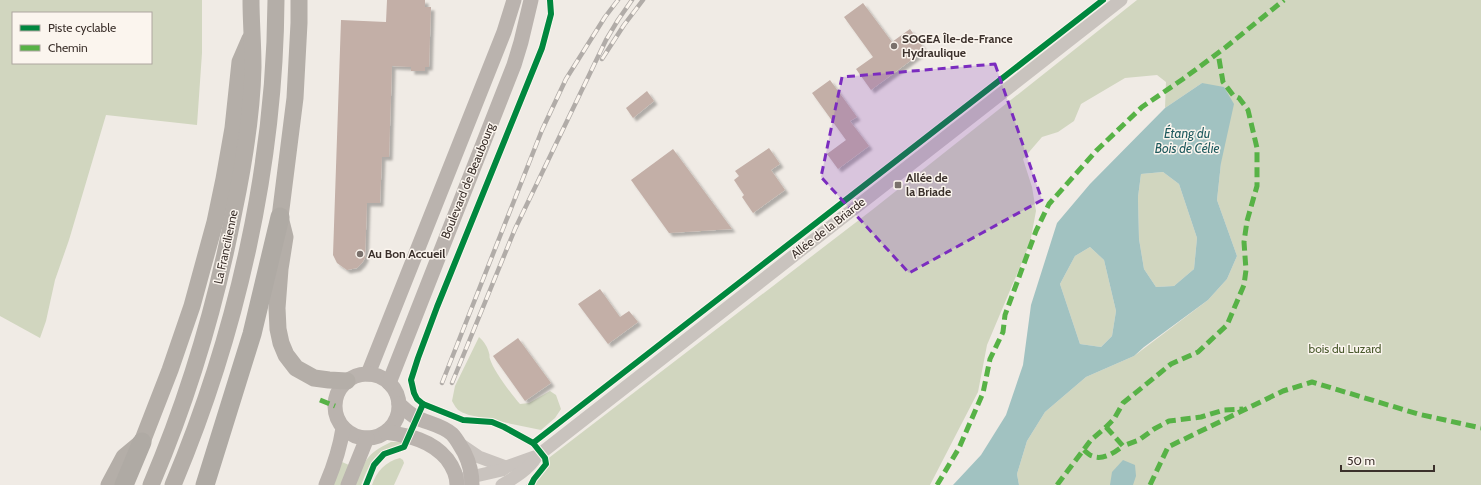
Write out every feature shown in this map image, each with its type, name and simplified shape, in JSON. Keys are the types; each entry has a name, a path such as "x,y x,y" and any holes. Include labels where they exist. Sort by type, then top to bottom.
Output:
{"highway":[{"name":"La Francilienne","path":"151,485 162,459 179,410 188,392 208,324 225,257 240,183 248,132 253,67 251,0"},
{"name":"La Francilienne","path":"173,485 207,397 228,332 246,262 267,135 276,46 276,0"},
{"path":"205,485 252,334 280,217 295,98 299,0"},
{"path":"124,485 170,370 192,306 215,222 224,179 233,128 240,62 252,35"},
{"path":"280,217 285,237 280,269 277,308 278,329 281,343 290,362 305,374 314,378 347,381"},
{"path":"109,485 124,457 142,442"}],"main road":[{"name":"Boulevard de Beaubourg","path":"368,374 504,32 514,0"},
{"name":"Boulevard de Beaubourg","path":"389,383 514,65 531,0"},
{"path":"368,374 383,379 389,383 397,396 399,404 398,414 393,424 386,432 367,438 358,437 343,428 339,421 335,406 338,392 347,381 361,375 368,374"},
{"path":"399,404 416,418 427,421 451,434 458,442 467,459 464,482"},
{"path":"326,485 341,441 343,428"},
{"path":"386,432 409,436 432,446 442,454 464,482"},
{"path":"348,485 367,438"}],"street":[{"name":"Allée de la Briarde","path":"502,485 1121,0"},
{"path":"458,442 479,457 506,467"},
{"name":"Allée de la Briarde","path":"464,482 536,457"}],"highlighted area":[{"path":"995,64 1042,200 909,273 821,177 842,77"}],"green space":[{"path":"0,0 202,0 202,53 197,125 106,115 69,240 55,280 46,321 40,338 0,316"},
{"name":"bois du Luzard","path":"1137,0 1481,0 1481,485 1019,485 1017,474 1027,441 1045,412 1086,377 1134,356 1208,300 1227,279 1237,256 1217,200 1221,163 1202,83 1165,108 1166,82 1157,75 1125,78 1081,104 1074,121 1058,132 1042,137 1023,159 1032,187 1036,211 1030,243 987,345 978,392 930,485 526,485 550,457 872,210"},
{"path":"1163,172 1179,184 1197,238 1194,269 1174,286 1156,287 1144,269 1139,239 1138,197 1141,174"},
{"path":"1090,247 1104,260 1116,311 1112,336 1101,347 1080,344 1060,284 1075,256"},
{"path":"479,337 483,340 487,347 495,369 520,404 529,403 550,391 556,395 561,409 555,418 541,430 469,415 458,410 455,406 452,401 455,386"},
{"path":"391,442 403,442 403,444 385,451 375,458 368,468 361,485 355,485 361,469 371,454"},
{"path":"400,458 404,463 394,485 372,485 376,476 386,464"},
{"path":"342,462 349,465 341,485 333,485"}],"water":[{"name":"Étang du Bois de Célie","path":"1202,83 1224,87 1234,104 1221,163 1217,200 1237,256 1227,279 1208,300 1134,356 1086,377 1045,412 1027,441 1017,474 1019,485 953,485 981,455 1006,415 1023,365 1031,305 1057,223 1090,184 1165,108","holes":["1163,172 1179,184 1197,238 1194,269 1174,286 1156,287 1144,269 1139,239 1138,197 1141,174","1090,247 1104,260 1116,311 1112,336 1101,347 1080,344 1060,284 1075,256"]},
{"path":"1123,460 1135,465 1136,476 1133,485 1110,485 1112,472"}],"building":[{"path":"387,0 425,0 425,7 431,7 429,67 425,67 425,71 411,71 411,67 392,66 389,157 382,157 380,203 367,203 365,258 357,268 347,270 337,263 333,255 341,20 386,22"},
{"name":"SOGEA Île-de-France Hydraulique","path":"863,3 892,42 910,29 925,50 871,90 856,69 873,57 844,17"},
{"path":"830,80 857,117 850,121 869,146 838,169 827,154 846,140 812,93"},
{"path":"647,91 654,101 633,118 626,108"},
{"path":"769,148 780,164 771,170 785,190 753,213 742,197 744,195 734,180 739,176 735,171"},
{"path":"673,149 732,229 669,233 631,180"},
{"path":"600,289 620,317 629,311 638,322 608,344 578,304"},
{"path":"518,338 551,383 525,401 493,356"}],"railway":[{"path":"442,383 542,130 566,79 605,17 618,0"},
{"path":"452,383 515,229 606,40 632,0"},
{"path":"602,59 624,25 643,0"}],"marked path":[{"path":"937,485 959,448 983,393 990,359 1003,332 1005,315 1036,231 1049,204 1097,150 1142,107 1226,47 1284,0"},
{"path":"1057,485 1091,440 1114,419 1123,403 1171,364 1198,352 1227,325 1244,285 1246,270 1244,242 1247,221 1257,186 1257,148 1248,110 1239,98 1233,95 1223,82 1218,53"},
{"path":"1150,485 1168,447 1283,391 1312,382 1418,414 1481,428"},
{"path":"320,400 335,406"},
{"path":"1106,427 1123,446 1139,440 1154,429 1169,421 1201,417 1224,410 1243,409"},
{"path":"1084,450 1091,456 1105,457 1123,446"}],"cycle path":[{"path":"531,485 546,464 545,458 533,443 492,422 463,420 423,404 417,399 411,380 437,307 542,48 551,14 550,0"},
{"path":"533,443 1103,0"},
{"path":"366,485 374,465 384,454 404,447 423,404"}],"place":[{"name":"SOGEA Île-de-France Hydraulique","path":"894,46"},
{"name":"Allée de la Briade","path":"898,185"},
{"name":"Au Bon Accueil","path":"360,254"}]}
